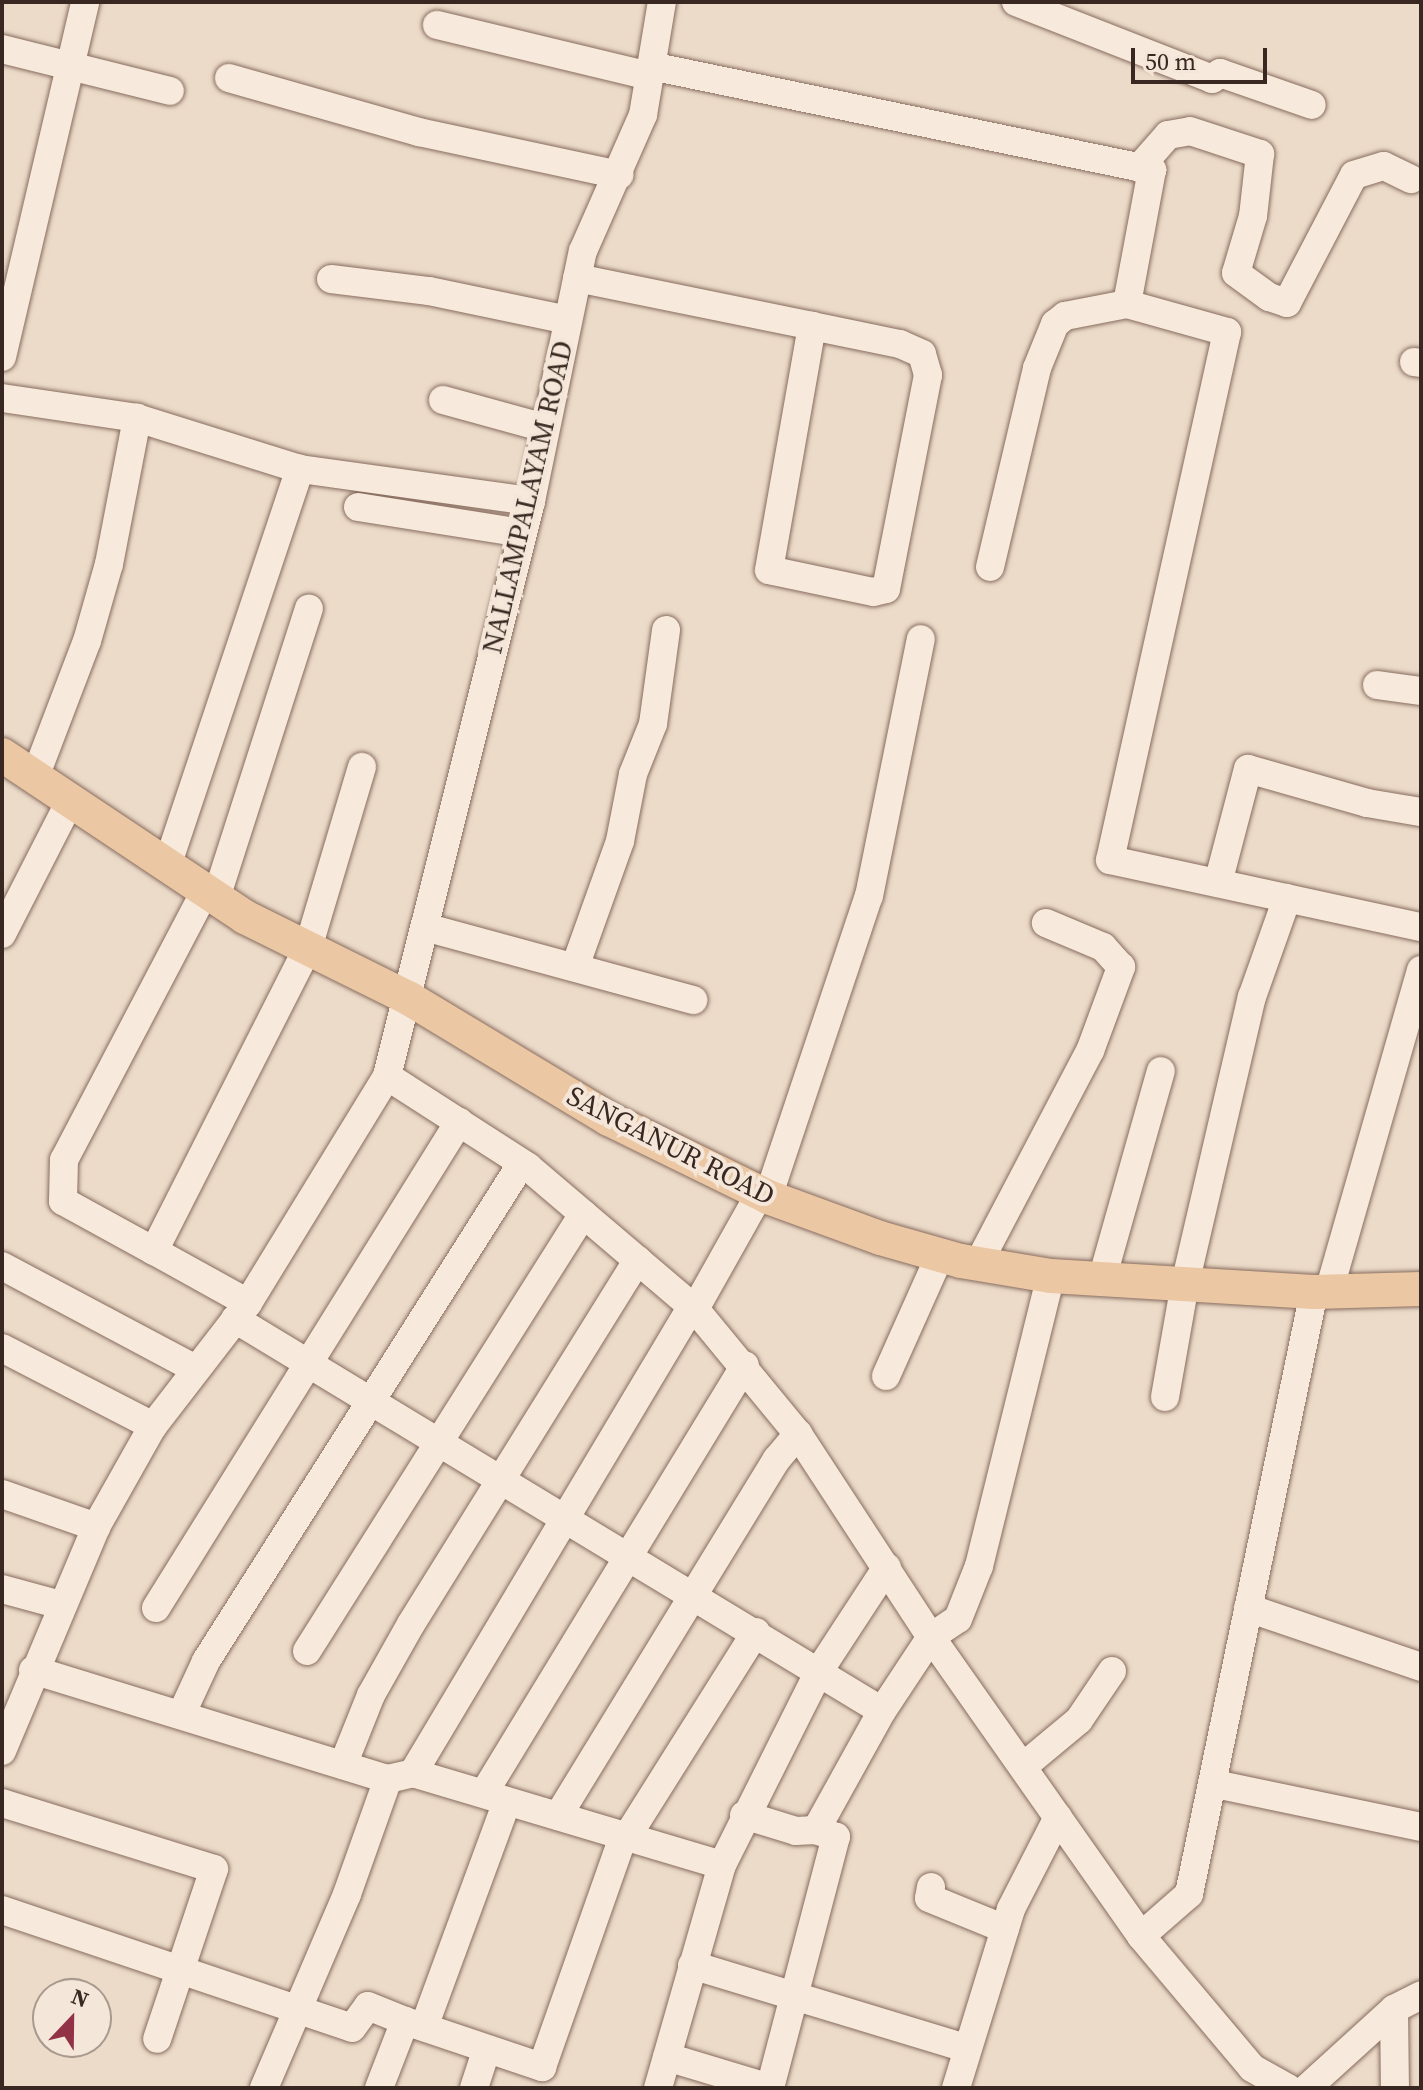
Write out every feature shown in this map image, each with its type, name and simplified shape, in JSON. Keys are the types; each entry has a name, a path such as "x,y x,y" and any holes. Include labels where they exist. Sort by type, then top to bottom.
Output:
{"main road":[{"name":"SANGANUR ROAD","path":"2,755 210,895 410,999 609,1119 764,1195 940,1255 1051,1276 1321,1292 1421,1289"}],"street":[{"path":"2,357 85,2"},
{"name":"NALLAMPALAYAM ROAD","path":"2,1751 33,1670 96,1527 153,1426 242,1311 387,1076 428,928 531,501 583,251 643,115 662,2"},
{"path":"1016,2 1212,79 1220,73 1312,105"},
{"path":"437,25 650,71 1152,170 1127,304"},
{"path":"2,49 170,91"},
{"path":"229,78 419,132 619,175"},
{"path":"1139,168 1168,135 1190,131 1260,154 1253,216 1236,273 1269,297 1287,303 1354,175 1384,166 1411,179"},
{"path":"577,278 812,326 922,354 928,375 886,589 873,592 769,570 812,326"},
{"path":"331,279 429,291 568,320"},
{"path":"990,567 1037,368 1055,324 1065,316 1127,304 1227,332 1110,860 1421,927"},
{"path":"2,398 137,418 300,469 531,501"},
{"path":"443,400 545,428"},
{"path":"35,777 87,641 109,564 137,418"},
{"path":"167,866 300,469"},
{"path":"358,507 522,533"},
{"path":"309,609 210,895 64,1160 63,1201 154,1251 242,1311 307,1364 369,1403 630,1557 693,1598 756,1632 882,1711"},
{"path":"576,964 620,841 633,774 653,724 666,630"},
{"path":"264,2088 400,1776 764,1195 869,896 921,639"},
{"path":"1377,685 1421,691"},
{"path":"154,1251 308,948 362,767"},
{"path":"1218,883 1248,769 1367,803 1421,812"},
{"path":"2,934 70,801"},
{"path":"1165,1397 1185,1284 1252,997 1287,898"},
{"path":"978,1264 1090,1051 1121,967 1103,947 1046,923"},
{"path":"428,928 576,964 693,1000"},
{"path":"1141,1936 1189,1894 1215,1784 1248,1608 1321,1292 1421,970"},
{"path":"1102,1279 1161,1071"},
{"path":"387,1076 520,1166 528,1167 694,1307 745,1365 798,1434 931,1637 1025,1765 1141,1936 1248,2078 1288,2088"},
{"path":"156,1608 459,1122"},
{"path":"182,1713 206,1661 520,1166"},
{"path":"307,1651 583,1214"},
{"path":"886,1376 940,1255"},
{"path":"343,1765 371,1695 499,1481 638,1260"},
{"path":"2,1266 196,1369"},
{"path":"816,1830 882,1711 931,1637 958,1619 979,1566 1051,1276"},
{"path":"2,1348 153,1426"},
{"path":"379,2088 414,2024 496,1798 630,1557 745,1365"},
{"path":"558,1816 777,1459 798,1434"},
{"path":"2,1494 96,1527"},
{"path":"658,2088 722,1865 744,1815 819,1671 887,1567"},
{"path":"2,1589 61,1605"},
{"path":"1248,1608 1421,1667"},
{"path":"2,1910 180,1967 352,2028 368,2006 486,2050 546,2077 626,1834 756,1632"},
{"path":"33,1670 182,1713 343,1765 496,1798 626,1834 722,1865"},
{"path":"1025,1765 1079,1720 1112,1671"},
{"path":"1215,1784 1421,1827"},
{"path":"2,1803 214,1869 157,2039"},
{"path":"667,2057 770,2088 797,1996 836,1837 816,1830 796,1831 744,1815"},
{"path":"956,2088 1005,1929 1058,1817"},
{"path":"931,1887 929,1898 1005,1929"},
{"path":"692,1965 968,2049"},
{"path":"1307,2088 1394,2009 1421,1995"},
{"path":"1394,2009 1395,2088"},
{"path":"474,2088 486,2050"}]}
